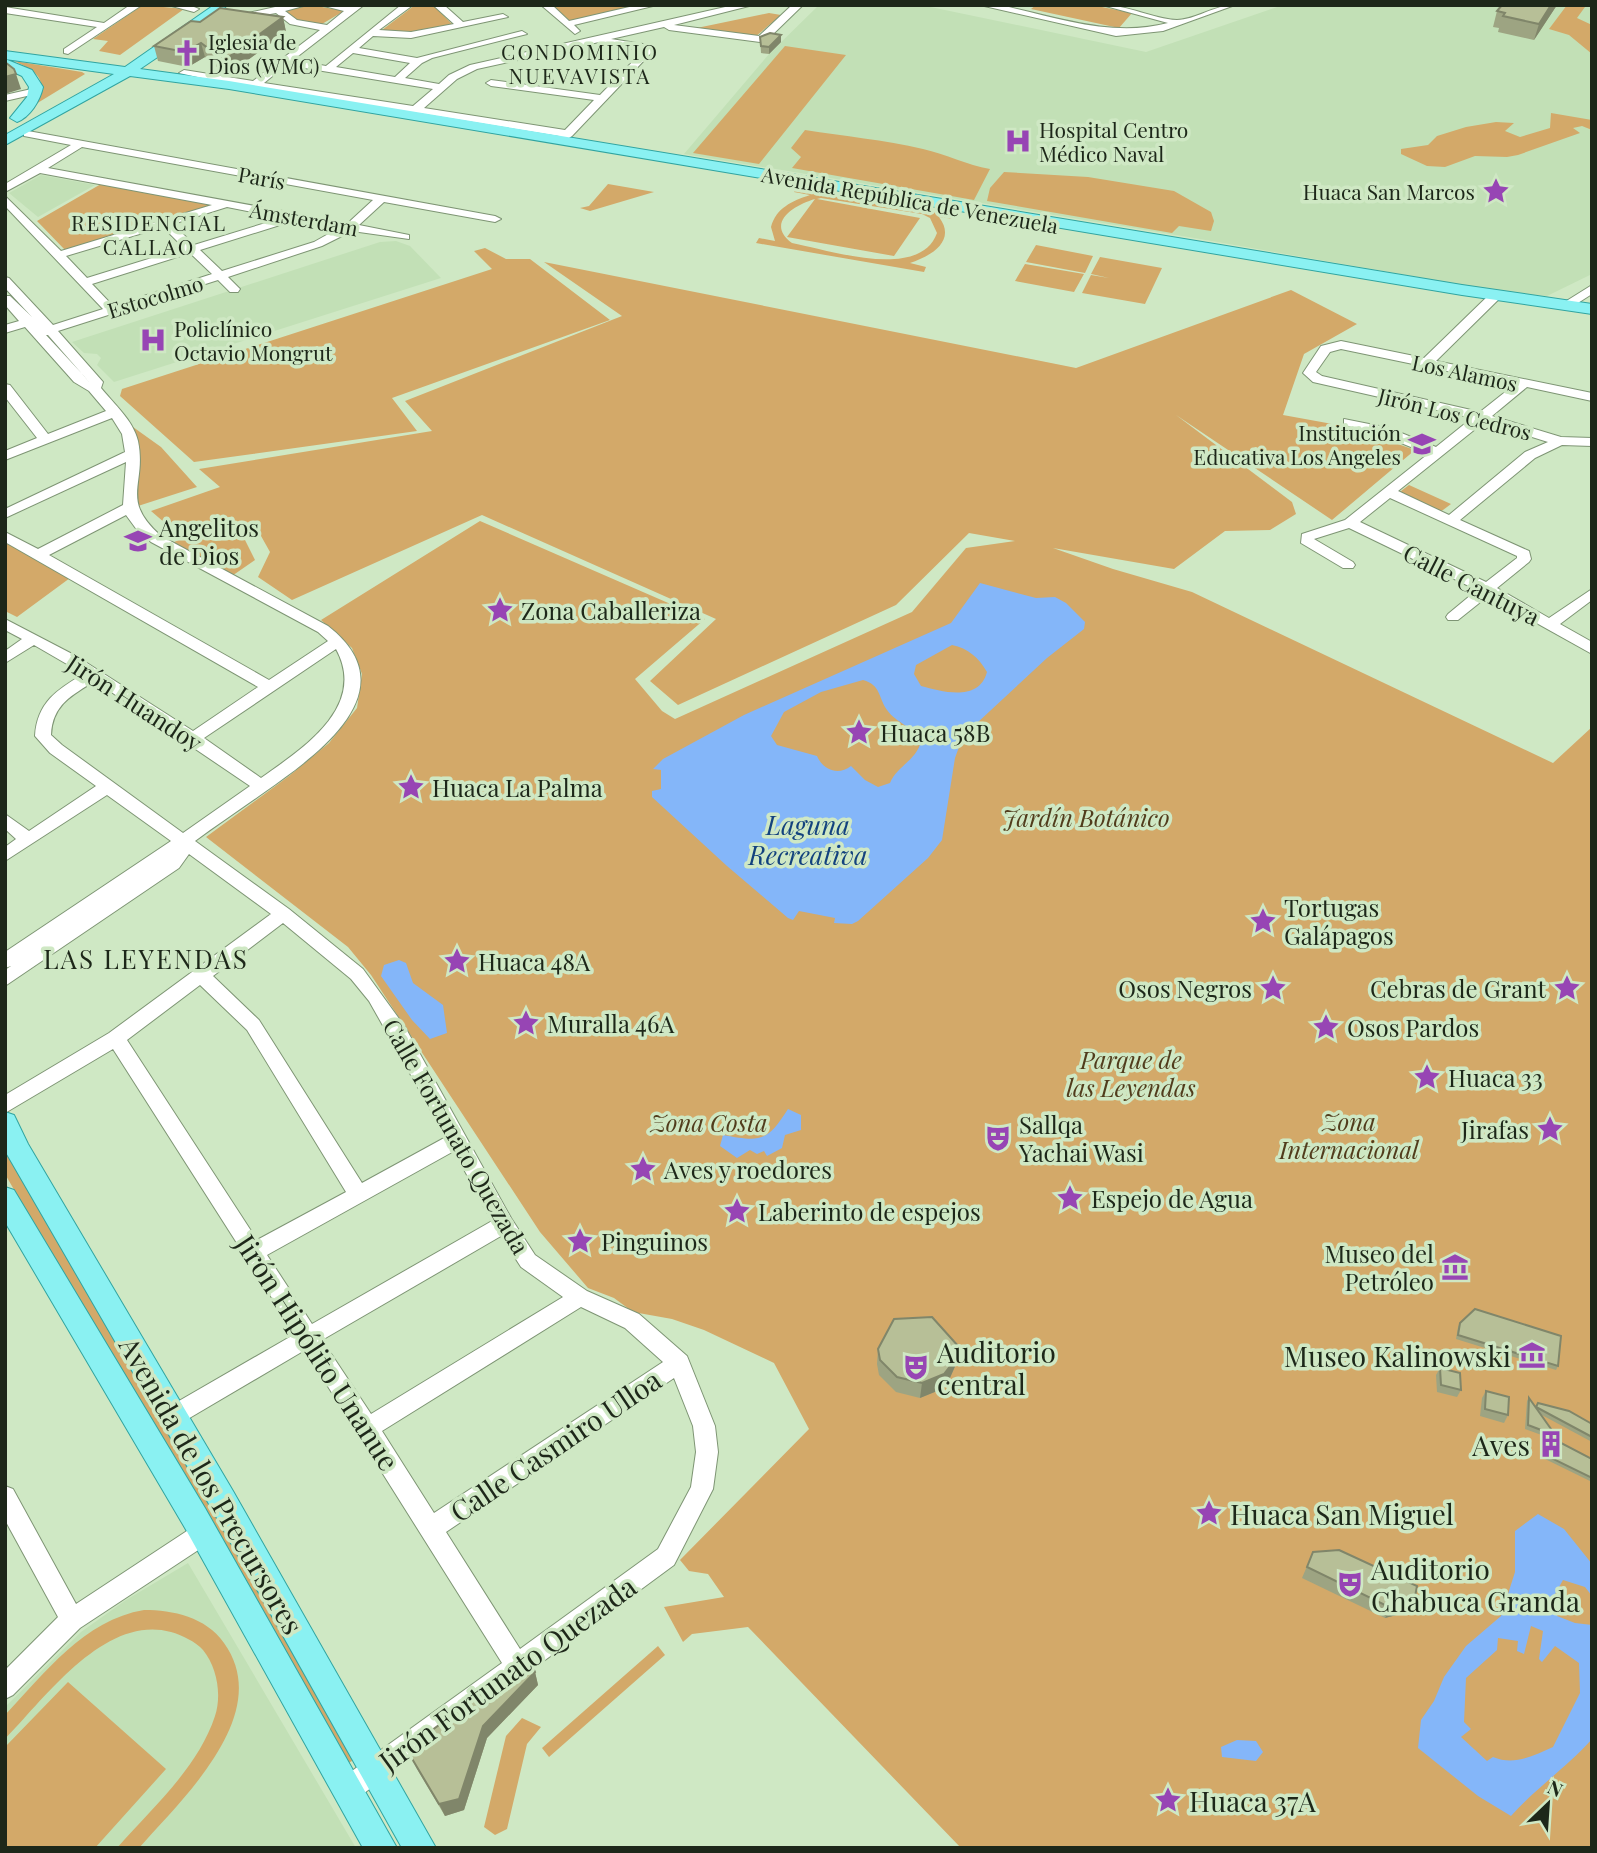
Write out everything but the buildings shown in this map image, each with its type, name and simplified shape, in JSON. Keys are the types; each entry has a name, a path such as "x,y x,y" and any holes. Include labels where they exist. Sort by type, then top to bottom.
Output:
{"main road":[{"path":"5,141 50,122 129,68 176,25 202,9 221,5"},
{"path":"5,147 170,44 202,9 229,5"},
{"path":"11,121 33,97 33,79 15,54 68,51 97,60"},
{"name":"Avenida República de Venezuela","path":"15,54 184,73 229,85"},
{"name":"Avenida República de Venezuela","path":"15,54 97,60 229,85 254,86 413,112 1592,309"},
{"path":"11,121 129,68"},
{"path":"5,131 129,68"},
{"name":"Avenida de los Precursores","path":"5,1122 17,1149 420,1848"},
{"name":"Avenida de los Precursores","path":"5,1198 14,1228 204,1533 381,1848"}],"street":[{"path":"68,51 137,5"},
{"path":"173,5 202,9 232,18 302,5"},
{"path":"325,5 356,8"},
{"path":"327,69 408,5"},
{"path":"438,5 461,25"},
{"path":"491,5 542,51"},
{"path":"546,5 591,41 645,47 648,51 564,137"},
{"path":"567,24 652,5"},
{"path":"413,112 465,70 748,5"},
{"path":"659,25 760,39 798,5"},
{"path":"985,5 1116,33 1138,34 1155,32 1214,7 1230,5"},
{"path":"1107,5 1178,23"},
{"path":"184,73 254,86 356,8"},
{"path":"278,9 291,21 329,28"},
{"path":"5,10 106,26"},
{"path":"372,33 411,35 503,17"},
{"path":"397,80 418,61 455,48 523,34"},
{"path":"351,50 418,61"},
{"path":"284,62 441,87"},
{"path":"491,83 602,98"},
{"path":"5,98 33,97"},
{"name":"París","path":"31,129 80,144 495,219"},
{"path":"5,189 80,144"},
{"name":"Ámsterdam","path":"38,169 405,237"},
{"path":"5,199 110,309"},
{"name":"Estocolmo","path":"37,334 318,244 350,227 381,199"},
{"path":"58,255 227,204"},
{"path":"85,282 276,223 286,215"},
{"path":"165,223 234,289"},
{"path":"5,281 33,320 37,334 85,386 94,387 128,432 131,454 129,508 136,521 156,539 303,617 338,641 345,651 353,688 344,712 327,736 183,841 5,961"},
{"path":"1566,305 1592,289"},
{"path":"1426,363 1496,295"},
{"path":"5,298 33,320 51,329 97,382 94,387"},
{"path":"5,329 33,320"},
{"name":"Los Alamos","path":"1318,379 1310,375 1310,369 1323,352 1339,345 1592,397"},
{"name":"Jirón Los Cedros","path":"1318,379 1483,417 1560,441 1592,442"},
{"path":"1348,565 1307,543 1306,539 1350,523 1523,384"},
{"path":"6,390 46,439"},
{"path":"5,456 112,412"},
{"path":"1349,422 1384,431 1438,453"},
{"path":"1451,520 1530,455 1560,441"},
{"path":"5,514 131,454"},
{"path":"1390,493 1523,553 1524,559 1453,617"},
{"path":"38,555 129,508"},
{"name":"Calle Cantuya","path":"1350,523 1486,589 1592,649"},
{"path":"5,536 269,688"},
{"path":"1551,624 1592,593"},
{"name":"Jirón Huandoy","path":"5,624 33,638 193,738 261,786"},
{"path":"5,658 33,638"},
{"path":"193,738 338,641"},
{"path":"93,675 50,705 42,720 43,736 56,749 183,841"},
{"path":"5,855 107,787"},
{"path":"5,820 29,840"},
{"path":"5,979 173,864 183,850 183,841"},
{"name":"Calle Fortunato Quezada","path":"183,841 283,914 348,966 376,996 504,1224 528,1261 580,1297 632,1321 679,1363 704,1426 707,1452 702,1489 666,1557"},
{"path":"5,1105 116,1038 283,914"},
{"path":"202,976 253,1025 357,1193"},
{"name":"Jirón Hipólito Unanue","path":"116,1038 308,1338 369,1427 518,1667"},
{"path":"253,1253 457,1140"},
{"path":"173,1416 504,1224"},
{"path":"369,1427 580,1297"},
{"name":"Calle Casmiro Ulloa","path":"432,1528 679,1363"},
{"path":"8,1512 72,1620"},
{"path":"5,1687 72,1620 204,1533"},
{"name":"Jirón Fortunato Quezada","path":"347,1790 666,1557"}],"shaded area":[{"name":"Hospital Centro Médico Naval","path":"819,5 921,5 1146,52 1283,5 1592,5 1592,274 1547,296 1509,293 684,154 769,54"},
{"path":"41,175 95,185 38,217 9,193"},
{"path":"396,241 410,246 441,278 114,382 97,365 101,358 97,354 84,353 72,342 380,242"},
{"path":"188,1563 356,1848 5,1848 5,1707 81,1632 126,1600"}],"green space":[{"path":"143,5 184,9 120,55 99,51 108,41 93,39"},
{"path":"311,5 344,11 322,24 293,19 285,11"},
{"path":"415,5 433,5 453,25 408,32 382,30"},
{"path":"552,5 639,5 570,21"},
{"path":"1036,5 1092,5 1132,13 1119,28 1031,9"},
{"path":"1567,5 1585,7 1577,18 1592,25 1592,54 1569,35 1549,29"},
{"path":"769,13 781,15 755,37 692,29"},
{"path":"785,46 846,55 759,164 693,153"},
{"path":"14,61 85,74 31,107 41,84 36,74"},
{"path":"1551,113 1592,120 1592,130 1582,126 1573,128 1580,133 1518,155 1475,156 1445,167 1427,166 1401,154 1401,149 1428,145 1437,136 1496,122 1514,123 1505,131 1520,137 1550,128"},
{"path":"805,130 932,151 990,169 974,200 792,168 801,157 791,148"},
{"path":"1004,172 1088,177 1174,191 1211,212 1214,221 1211,231 1179,226 1172,233 987,201 990,188"},
{"path":"101,184 215,205 65,250 37,221"},
{"path":"608,184 654,192 590,211 580,208 589,206"},
{"path":"796,188 956,216 954,219 939,217 944,226 943,240 933,252 910,263 926,267 924,272 756,243 759,238 775,241 771,227 773,220 791,203 810,195 794,192","holes":["815,199 787,237 894,256 920,218 817,199 922,214 930,218 937,233 927,247 912,256 893,259 850,256 792,243 784,236 781,229 782,222 791,210"]},
{"path":"1036,245 1093,256 1085,273 1026,262"},
{"path":"485,248 506,259 530,259 610,320 392,398 417,431 194,462 120,396 122,389 492,269 474,251"},
{"path":"1100,257 1162,268 1145,304 1082,293 1091,275 1109,278 1091,274"},
{"name":"Parque de las Leyendas","path":"544,262 1076,368 1291,290 1357,324 1304,354 1283,415 1349,427 1415,450 1332,520 1176,415 1292,502 1296,514 1270,530 1225,531 1174,569 1053,548 1192,592 1553,763 1592,727 1592,1848 961,1848 748,1627 692,1634 683,1642 664,1607 724,1597 708,1574 689,1571 680,1560 809,1429 774,1363 704,1330 672,1319 633,1312 614,1298 588,1288 540,1232 371,975 348,947 206,837 329,743 357,708 362,674 352,648 321,620 480,521 705,619 635,679 662,711 675,719 912,612 966,548 1015,541 969,533 896,605 678,705 650,681 716,619 482,515 292,600 258,577 270,552 256,527 192,523 172,529 151,511 220,487 199,469 432,431 405,401 622,316"},
{"path":"1025,264 1084,274 1074,292 1015,281"},
{"path":"133,427 161,447 197,487 138,506"},
{"path":"1409,485 1451,504 1439,513 1397,494"},
{"path":"191,535 216,541 243,536 255,560 229,578 167,545"},
{"path":"5,540 70,578 17,617 5,611"},
{"path":"5,1152 166,1417 364,1754 345,1765 5,1174"},
{"path":"144,1610 188,1617 217,1634 237,1670 238,1698 231,1726 217,1754 178,1805 139,1848 117,1848 186,1770 207,1735 217,1708 218,1690 212,1665 203,1650 197,1644 171,1632 147,1630 123,1635 100,1647 79,1663 5,1739 5,1715 67,1650 84,1637 122,1616"},
{"path":"658,1646 665,1655 549,1757 542,1748"},
{"path":"68,1682 166,1769 95,1848 5,1848 5,1747"},
{"path":"522,1718 541,1727 527,1744 507,1829 495,1835 484,1827 506,1736"}],"water":[{"name":"Laguna Recreativa","path":"980,583 1036,598 1055,597 1066,603 1085,622 1084,629 1047,658 963,736 955,758 942,840 928,858 858,921 852,924 834,923 835,918 799,911 793,920 788,918 652,797 652,791 661,789 661,770 653,769 663,759 744,715 951,623","holes":["952,645 973,654 980,662 987,672 983,681 976,688 959,692 939,691 921,686 914,674 916,665","863,680 873,685 891,714 921,741 919,748 890,783 878,787 865,780 851,766 841,771 831,770 823,765 817,756 777,745 771,736 784,712 821,692"]},
{"path":"399,960 406,963 413,983 443,1005 447,1033 430,1039 412,1020 381,976 384,965"},
{"path":"788,1109 801,1115 801,1130 785,1135 782,1148 767,1156 764,1151 757,1154 750,1150 737,1158 720,1146 723,1135 755,1139 768,1134"},
{"path":"1538,1514 1564,1529 1592,1564 1592,1596 1585,1587 1563,1580 1554,1596 1557,1616 1575,1623 1592,1625 1592,1739 1511,1816 1478,1796 1418,1748 1421,1720 1434,1701 1444,1677 1466,1646 1501,1616 1515,1572 1515,1531","holes":["1531,1626 1543,1631 1539,1659 1542,1662 1555,1646 1579,1663 1580,1693 1553,1747 1523,1759 1501,1760 1493,1757 1487,1761 1461,1737 1471,1729 1464,1722 1466,1678 1497,1650 1498,1638 1518,1641 1517,1651 1524,1654"]},
{"path":"1237,1740 1256,1741 1263,1752 1256,1761 1222,1757 1221,1747"}],"place":[{"name":"Iglesia de Dios (WMC)","path":"187,53"},
{"name":"Hospital Centro Médico Naval","path":"1018,141"},
{"name":"Huaca San Marcos","path":"1496,191"},
{"name":"Policlínico Octavio Mongrut","path":"153,340"},
{"name":"Institución Educativa Los Angeles","path":"1422,444"},
{"name":"Angelitos de Dios","path":"138,541"},
{"name":"Zona Caballeriza","path":"500,610"},
{"name":"Huaca 58B","path":"859,732"},
{"name":"Huaca La Palma","path":"411,787"},
{"name":"Tortugas Galápagos","path":"1263,921"},
{"name":"Huaca 48A","path":"457,961"},
{"name":"Osos Negros","path":"1273,988"},
{"name":"Cebras de Grant","path":"1567,988"},
{"name":"Muralla 46A","path":"526,1023"},
{"name":"Osos Pardos","path":"1326,1027"},
{"name":"Huaca 33","path":"1427,1077"},
{"name":"Jirafas","path":"1550,1129"},
{"name":"Sallqa Yachai Wasi","path":"998,1138"},
{"name":"Aves y roedores","path":"643,1169"},
{"name":"Espejo de Agua","path":"1070,1198"},
{"name":"Laberinto de espejos","path":"737,1211"},
{"name":"Pinguinos","path":"580,1241"},
{"name":"Museo del Petróleo","path":"1455,1267"},
{"name":"Museo Kalinowski","path":"1532,1355"},
{"name":"Auditorio central","path":"916,1367"},
{"name":"Aves","path":"1551,1444"},
{"name":"Huaca San Miguel","path":"1209,1513"},
{"name":"Auditorio Chabuca Granda","path":"1350,1584"},
{"name":"Huaca 37A","path":"1168,1800"}],"district":[{"name":"CONDOMINIO NUEVAVISTA","path":"580,63"},
{"name":"RESIDENCIAL CALLAO","path":"149,234"},
{"name":"LAS LEYENDAS","path":"146,958"}],"park label":[{"name":"Jardín Botánico","path":"1086,817"},
{"name":"Zona Costa","path":"709,1122"},
{"name":"Zona Internacional","path":"1349,1135"}]}
